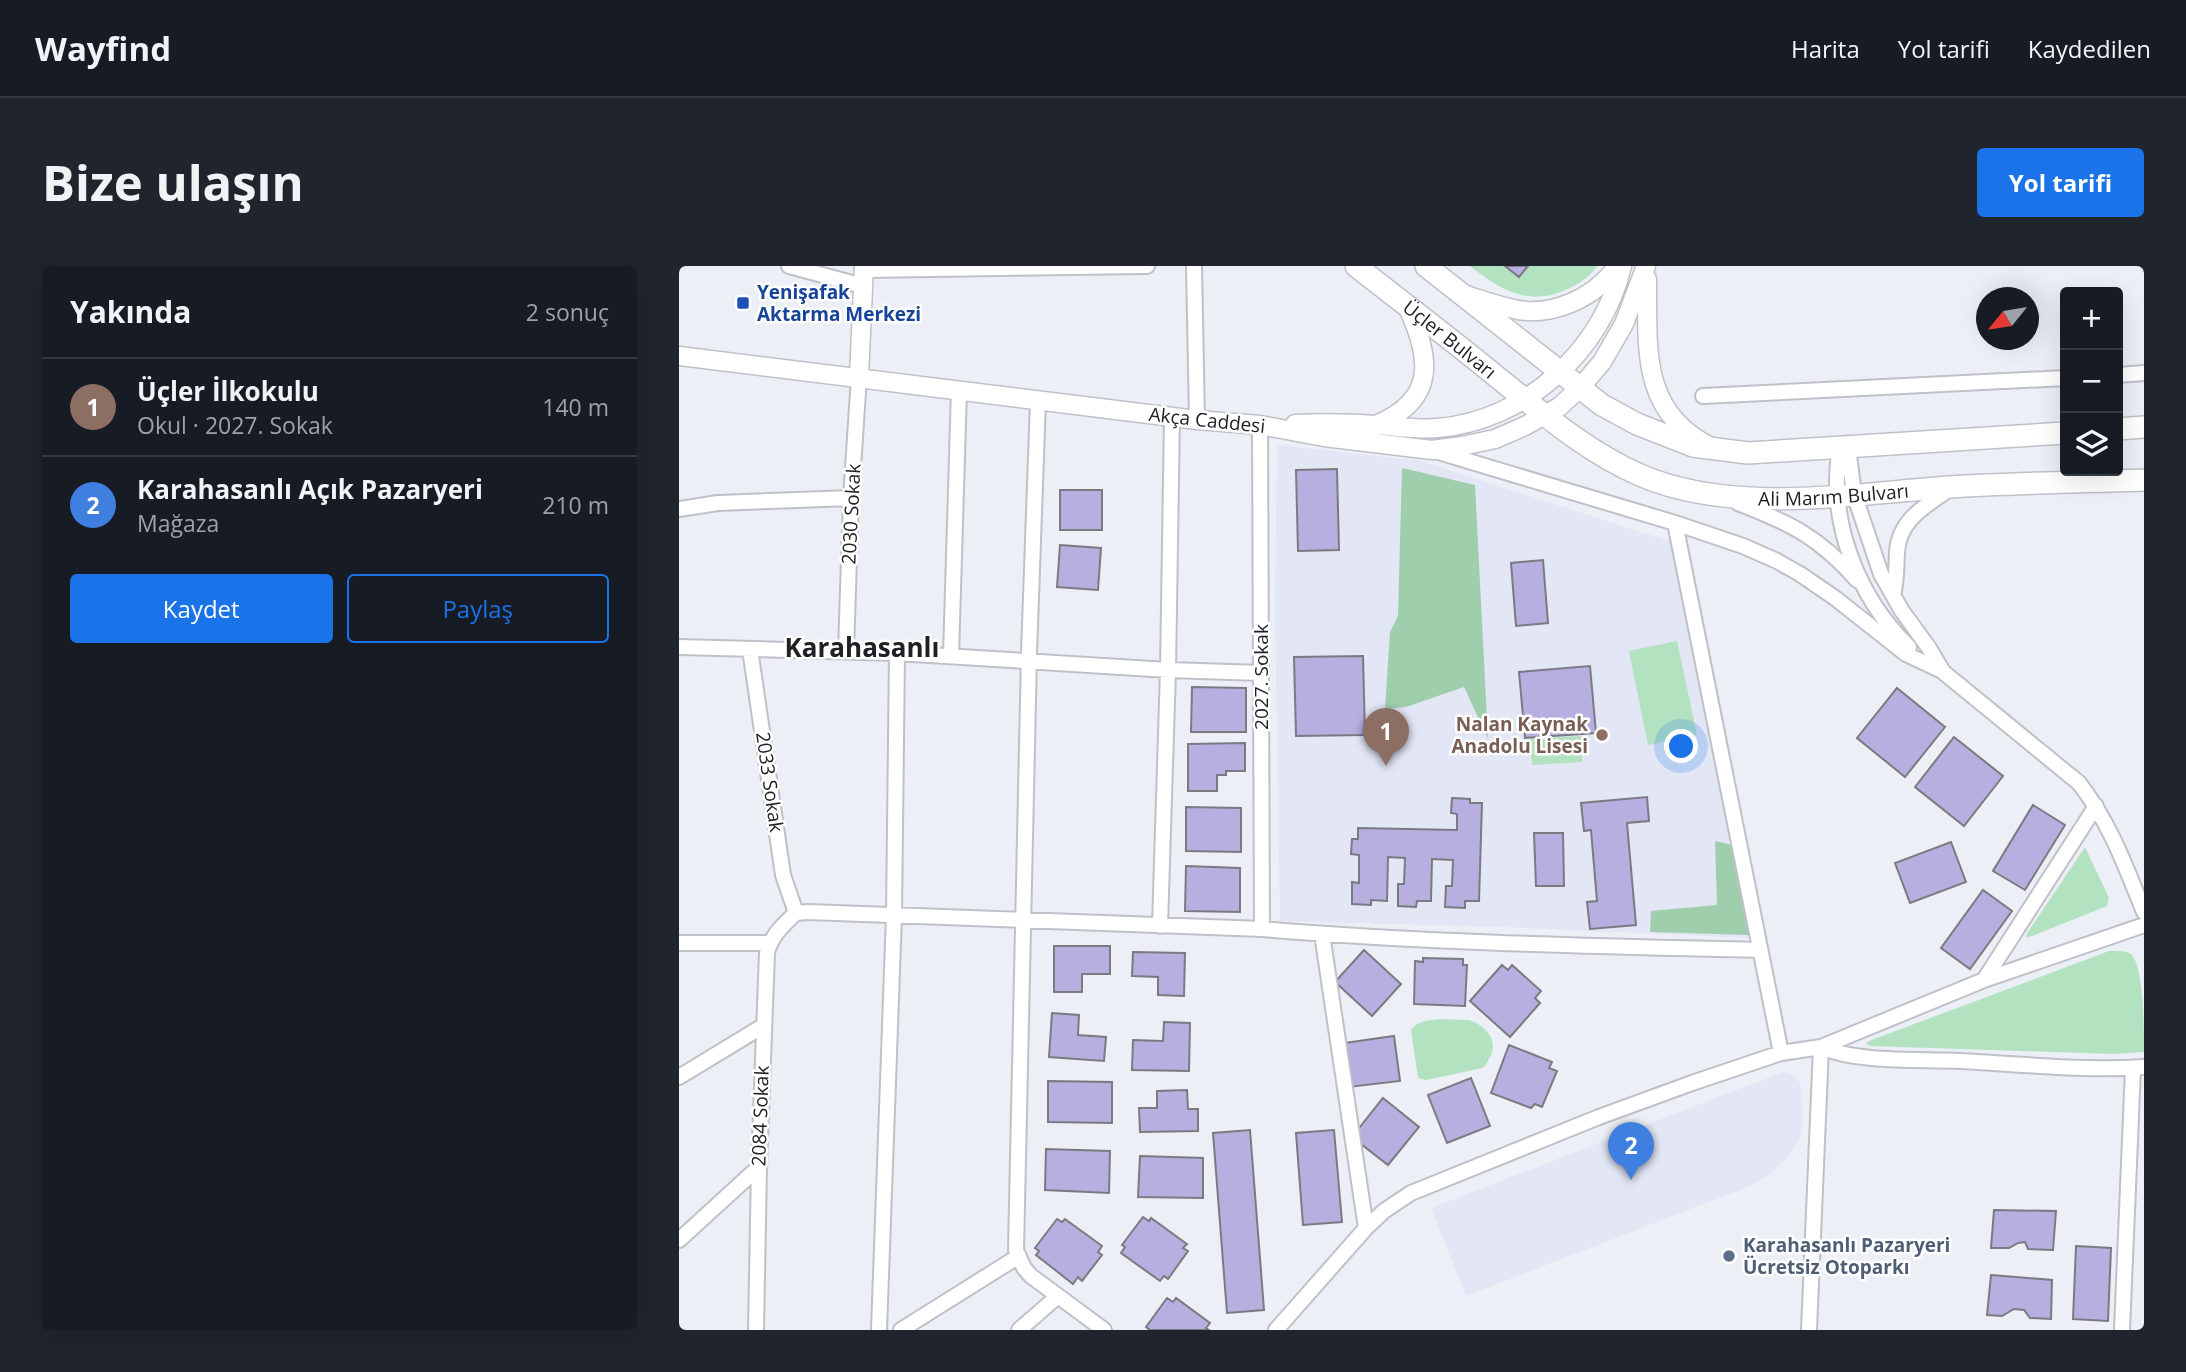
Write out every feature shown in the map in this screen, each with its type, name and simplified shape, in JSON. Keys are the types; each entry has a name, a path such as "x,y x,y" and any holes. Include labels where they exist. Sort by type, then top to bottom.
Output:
{"main road":[{"name":"Üçler Bulvarı","path":"1356,266 1544,415"},
{"path":"1426,266 1602,405 1637,424 1692,446 1748,453 2060,433"},
{"name":"Ali Marım Bulvarı","path":"1544,415 1618,465 1669,486 1693,493 1720,496 1777,499 1953,487 2144,480"},
{"path":"2123,429 2144,427"}],"street":[{"path":"789,266 864,274 1147,266"},
{"path":"1194,266 1197,420"},
{"path":"1462,294 1517,310 1552,309 1591,292 1619,266"},
{"path":"1260,425 1324,423 1419,429 1455,426 1482,418 1524,399 1561,372 1598,324 1616,285 1619,266"},
{"path":"1647,266 1649,358 1656,392 1675,420 1703,443 1720,451"},
{"name":"Akça Caddesi","path":"679,356 1197,420 1260,425 1324,437 1432,450 1495,439 1559,407 1602,362 1625,324 1647,266"},
{"path":"859,377 864,274"},
{"path":"1377,425 1403,411 1422,386 1425,354 1416,324 1407,306"},
{"path":"2123,375 2144,373"},
{"name":"2030 Sokak","path":"846,651 851,498 859,377"},
{"path":"1703,396 2060,377"},
{"path":"951,656 959,390"},
{"path":"1038,400 1029,660 1016,1250 1031,1276 1104,1330"},
{"path":"1160,926 1172,417"},
{"name":"2027. Sokak","path":"1260,425 1262,929"},
{"path":"1844,448 1845,495 1893,595 1942,671"},
{"path":"1432,450 1675,523 1743,546 1800,574 1906,654 1942,671 2079,783 2115,838 2144,912"},
{"path":"1893,595 1897,581 1897,549 1904,527 1916,513 1953,487"},
{"path":"1845,495 1837,508 1857,570 1879,611 1896,634 1926,663"},
{"path":"1720,496 1769,515 1807,534 1826,548 1870,594"},
{"path":"679,509 718,503 851,498"},
{"path":"1675,523 1781,1053"},
{"path":"679,647 897,653 1168,670 1262,673"},
{"name":"2033 Sokak","path":"750,649 783,875 796,914"},
{"path":"879,1330 894,916 897,653"},
{"path":"1984,980 2096,806"},
{"path":"679,943 769,943 796,914 808,912 1262,929 1543,945 1760,950"},
{"path":"1276,1330 1366,1228 1384,1211 1411,1194 1599,1117 1781,1053 1821,1047 1984,980 2144,925"},
{"path":"1322,934 1366,1228"},
{"name":"2084 Sokak","path":"757,1330 763,1026 769,943"},
{"path":"679,1077 763,1026"},
{"path":"1821,1047 1836,1053 1873,1057 2138,1067 2122,1330"},
{"path":"1809,1330 1821,1047"},
{"path":"679,1240 759,1167"},
{"path":"901,1330 1019,1256"},
{"path":"1019,1330 1058,1296"}],"shaded area":[{"path":"1277,445 1421,461 1672,542 1753,938 1280,921 1275,609"},
{"path":"1783,1072 1793,1075 1801,1087 1803,1120 1799,1140 1789,1156 1769,1175 1750,1186 1466,1296 1431,1208"}],"green space":[{"path":"1470,266 1597,266 1586,278 1572,287 1543,296 1530,296 1506,290"},
{"path":"1402,468 1475,485 1488,739 1464,687 1406,707 1385,709 1390,632 1398,616"},
{"path":"1677,641 1697,735 1648,745 1629,651"},
{"path":"1581,736 1582,762 1532,765 1530,739"},
{"path":"1715,841 1732,845 1750,935 1650,932 1651,911 1717,905"},
{"path":"2085,847 2109,898 2107,906 2027,938 2028,932"},
{"path":"2109,951 2131,954 2139,971 2144,1052 2113,1054 1866,1044 1869,1041"},
{"path":"1437,1019 1469,1020 1484,1028 1492,1040 1492,1053 1483,1068 1426,1080 1418,1078 1411,1030 1415,1025"}],"building":[{"path":"1505,266 1528,266 1519,277"},
{"path":"1337,469 1339,550 1298,551 1296,470"},
{"path":"1060,490 1102,490 1102,530 1060,530"},
{"path":"1060,545 1101,548 1098,590 1057,587"},
{"path":"1543,560 1548,623 1516,626 1511,563"},
{"path":"1363,656 1365,735 1296,736 1294,657"},
{"path":"1590,666 1596,733 1525,738 1519,672"},
{"path":"1192,687 1246,688 1246,732 1191,732"},
{"path":"1897,688 1945,727 1905,777 1857,738"},
{"path":"1954,737 2003,776 1964,826 1915,787"},
{"path":"1245,743 1245,771 1226,771 1226,775 1217,775 1217,791 1188,791 1188,744"},
{"path":"1647,797 1649,821 1627,823 1636,925 1590,929 1587,902 1597,901 1591,830 1584,831 1581,803"},
{"path":"1452,798 1482,803 1479,901 1465,901 1465,908 1445,907 1446,886 1452,886 1453,860 1432,859 1431,901 1417,901 1416,907 1398,906 1398,884 1404,884 1405,858 1388,857 1387,901 1371,900 1371,905 1352,904 1352,882 1359,883 1359,855 1351,854 1352,839 1358,839 1358,828 1457,830 1457,814 1451,813"},
{"path":"2033,805 2065,825 2025,890 1993,871"},
{"path":"1186,807 1241,808 1241,852 1186,851"},
{"path":"1534,833 1563,833 1564,886 1536,886"},
{"path":"1951,842 1966,882 1910,903 1895,863"},
{"path":"1186,866 1240,868 1240,912 1185,911"},
{"path":"1983,890 2012,911 1970,969 1941,948"},
{"path":"1054,946 1110,946 1110,974 1082,974 1082,992 1054,992"},
{"path":"1364,950 1401,984 1372,1016 1335,982"},
{"path":"1133,952 1185,953 1184,996 1158,995 1158,977 1132,976"},
{"path":"1423,958 1463,959 1463,965 1467,965 1465,1006 1414,1004 1415,961 1423,962"},
{"path":"1502,965 1508,970 1512,965 1541,991 1535,998 1540,1003 1510,1037 1470,1001"},
{"path":"1052,1013 1079,1015 1078,1035 1106,1037 1104,1061 1049,1057"},
{"path":"1164,1022 1190,1023 1189,1071 1132,1070 1133,1040 1163,1041"},
{"path":"1394,1036 1400,1081 1349,1087 1344,1043"},
{"path":"1509,1045 1552,1062 1549,1068 1557,1071 1542,1107 1535,1104 1531,1108 1491,1093"},
{"path":"1471,1078 1490,1126 1447,1143 1428,1095"},
{"path":"1048,1081 1112,1082 1112,1123 1048,1122"},
{"path":"1187,1090 1188,1109 1198,1109 1198,1131 1140,1132 1139,1108 1157,1108 1157,1091"},
{"path":"1383,1098 1419,1127 1388,1165 1352,1137"},
{"path":"1250,1130 1264,1310 1227,1313 1213,1133"},
{"path":"1334,1130 1342,1222 1303,1225 1296,1133"},
{"path":"1046,1149 1110,1151 1109,1193 1045,1190"},
{"path":"1140,1156 1203,1158 1203,1198 1138,1197"},
{"path":"1994,1210 2056,1211 2053,1250 2028,1249 2025,1242 2009,1248 1991,1248"},
{"path":"1143,1217 1149,1221 1151,1218 1187,1244 1183,1248 1188,1251 1168,1279 1164,1276 1160,1281 1121,1253 1125,1247 1122,1245"},
{"path":"1057,1219 1062,1222 1065,1219 1102,1246 1098,1252 1102,1255 1082,1281 1078,1277 1073,1284 1036,1255 1039,1251 1035,1248"},
{"path":"2076,1246 2111,1248 2108,1321 2073,1319"},
{"path":"1991,1275 2052,1280 2051,1319 2030,1318 2024,1310 2014,1309 2002,1316 1987,1315"},
{"path":"1167,1298 1173,1302 1176,1298 1210,1323 1206,1328 1209,1330 1150,1330 1146,1327"}],"place":[{"name":"Yenişafak Aktarma Merkezi","path":"743,303"},
{"name":"Nalan Kaynak Anadolu Lisesi","path":"1602,735"},
{"name":"Üçler İlkokulu","path":"1386,766"},
{"name":"Karahasanlı Açık Pazaryeri","path":"1631,1180"},
{"name":"Karahasanlı Pazaryeri Ücretsiz Otoparkı","path":"1729,1256"}],"district":[{"name":"Karahasanlı","path":"862,648"}]}
